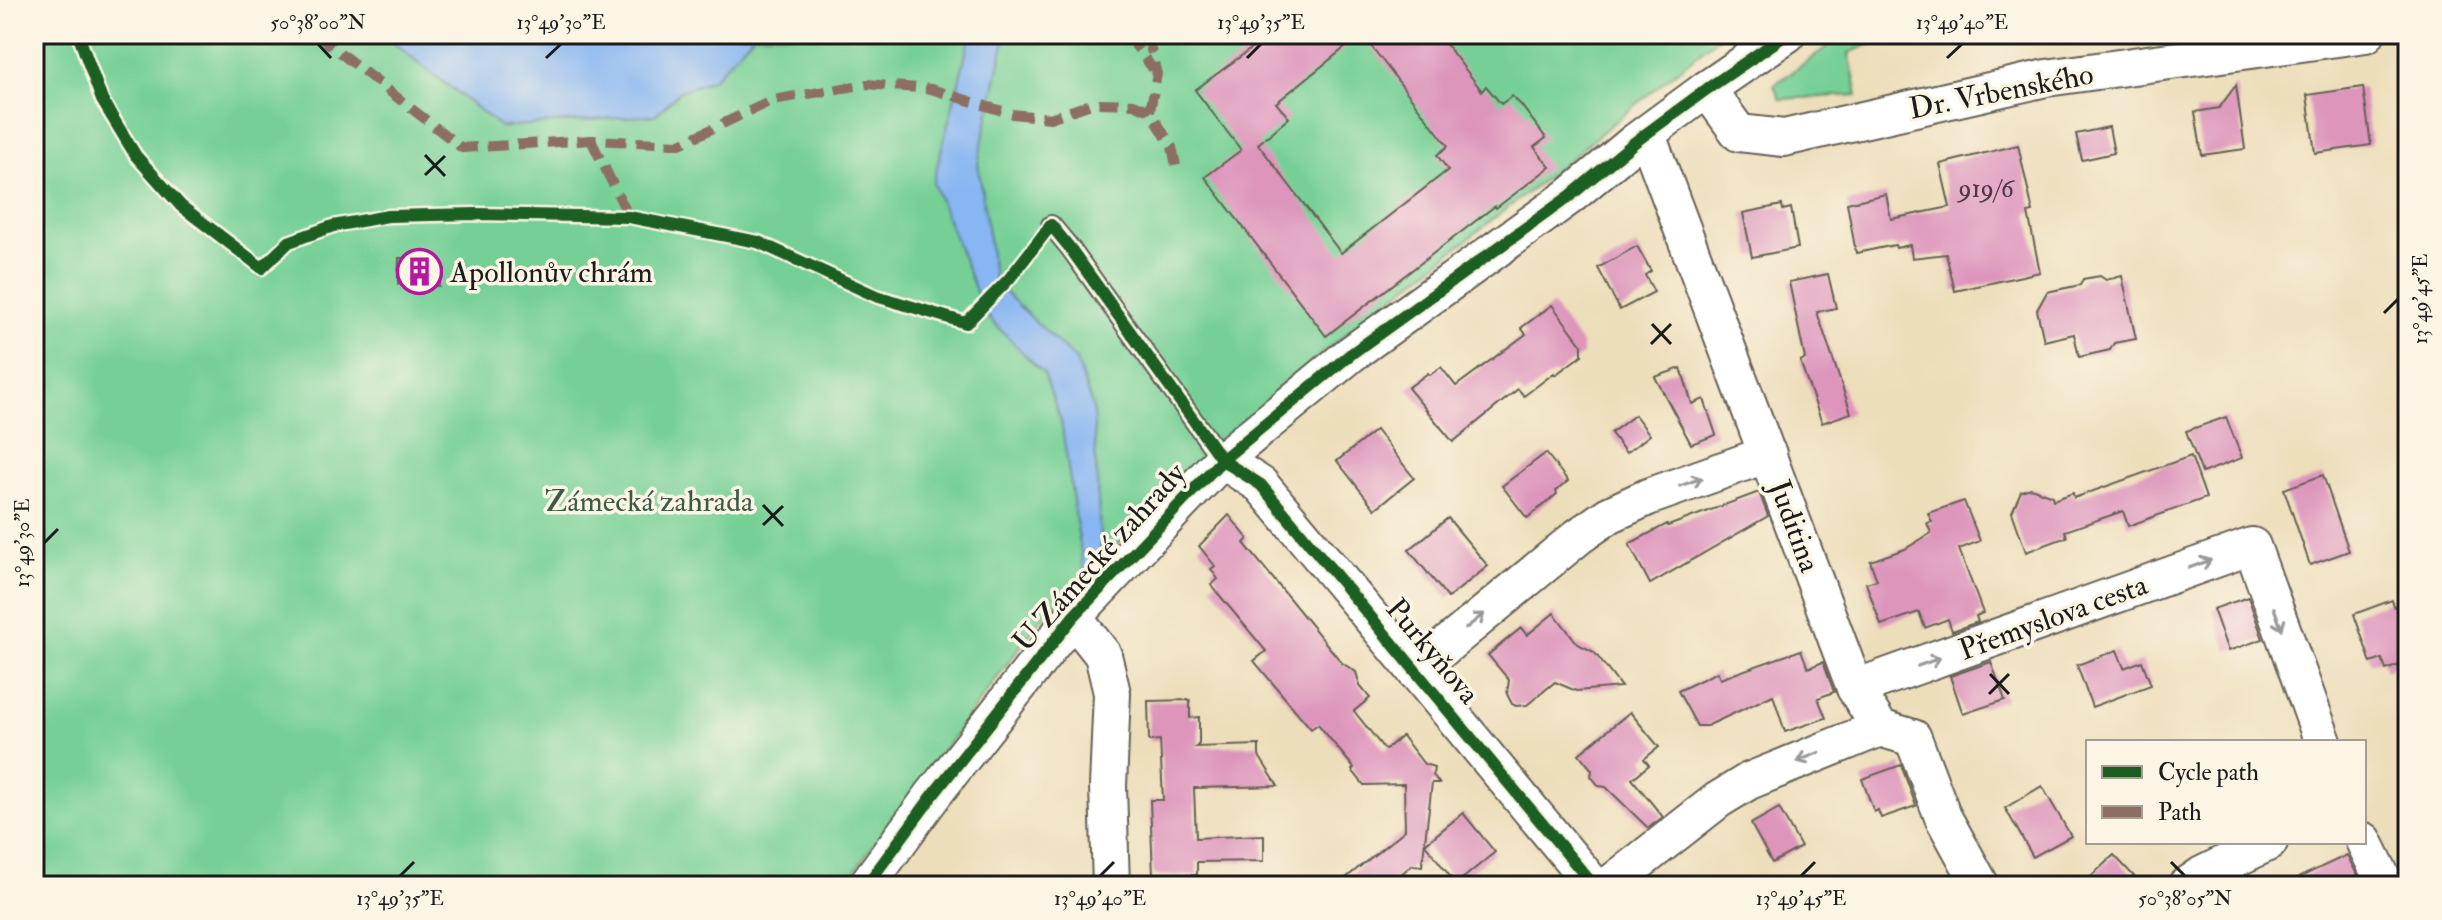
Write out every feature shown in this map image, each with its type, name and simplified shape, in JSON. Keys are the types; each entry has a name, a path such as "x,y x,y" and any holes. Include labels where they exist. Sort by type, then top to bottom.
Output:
{"street":[{"name":"U Zámecké zahrady","path":"866,886 1073,617 1222,460 1351,354 1570,196 1707,89 1787,34"},
{"name":"Dr. Vrbenského","path":"1707,89 1739,133 1784,138 2046,78 2366,34"},
{"name":"Juditina","path":"1647,135 1855,688 1880,728"},
{"path":"1415,671 1579,536 1609,515 1648,497 1768,454"},
{"name":"Purkyňova","path":"1222,460 1261,485 1594,886"},
{"name":"Přemyslova cesta","path":"1855,688 2252,546 2322,740"},
{"path":"1073,617 1103,655 1112,693 1108,786 1111,886"},
{"path":"1608,886 1718,800 1749,781 1880,728 1913,738 1943,817 1981,886"},
{"path":"2186,886 2265,844"},
{"path":"2365,844 2386,886"}],"lane":[{"path":"1051,225 1222,460"}],"green space":[{"name":"Zámecká zahrada","path":"34,34 382,34 501,127 655,115 680,91 712,80 754,34 1722,34 1551,174 1322,353 1202,463 1040,620 843,886 34,886"},
{"path":"1845,34 1893,34 1849,53 1858,95 1780,99 1774,85"}],"water":[{"path":"382,34 754,34 712,80 680,91 655,115 501,127"},
{"path":"971,34 1006,34 978,163 995,283 1076,360 1093,408 1101,555 1084,573 1061,421 1044,374 985,314 933,183"}],"building":[{"path":"1271,34 1362,34 1438,34 1482,91 1486,86 1501,104 1512,96 1521,105 1546,138 1534,147 1550,167 1326,336 1205,177 1241,150 1195,90","holes":["1362,34 1448,146 1437,155 1448,170 1341,253 1258,144 1289,118 1276,103"]},
{"path":"2236,85 2245,149 2202,155 2195,112 2219,108"},
{"path":"2363,87 2371,145 2315,153 2307,95"},
{"path":"2109,127 2114,153 2082,160 2076,134"},
{"path":"2018,145 2033,212 2028,213 2040,272 1955,291 1946,254 1912,258 1910,245 1856,253 1847,203 1886,194 1891,219 1950,207 1940,164"},
{"path":"1782,205 1783,210 1791,208 1798,248 1752,257 1743,213"},
{"path":"1637,246 1651,271 1645,275 1654,292 1620,310 1598,268"},
{"name":"Apollonův chrám","path":"399,258 440,259 439,286 398,284"},
{"path":"1828,274 1836,308 1817,312 1851,413 1822,423 1800,361 1805,359 1789,282"},
{"path":"2100,276 2106,280 2122,276 2136,339 2114,343 2110,350 2079,357 2074,334 2044,341 2037,310 2047,292 2080,285 2083,279"},
{"path":"1552,305 1582,345 1582,355 1524,396 1518,389 1453,442 1408,388 1441,367 1456,386 1526,334 1521,328"},
{"path":"1681,368 1692,404 1704,399 1716,435 1691,444 1655,377"},
{"path":"1635,415 1650,435 1626,453 1611,433"},
{"path":"2226,417 2242,458 2202,473 2186,431"},
{"path":"1376,430 1414,478 1375,509 1337,461"},
{"path":"1546,453 1568,481 1527,518 1502,486"},
{"path":"2191,456 2206,498 2128,526 2123,511 2065,531 2067,537 2026,552 2012,512 2021,491 2031,488 2052,496 2053,500 2073,493 2074,498"},
{"path":"2323,475 2349,551 2310,565 2284,489"},
{"path":"1759,492 1768,516 1650,584 1629,544 1667,524"},
{"path":"1964,501 1980,541 1959,549 1983,613 1976,616 1978,622 1952,631 1948,619 1925,628 1919,612 1881,625 1866,583 1877,580 1870,561 1905,549 1931,533 1927,523 1932,522 1928,513"},
{"path":"1229,515 1248,539 1244,543 1342,663 1356,672 1360,686 1370,698 1354,711 1385,750 1402,736 1424,764 1434,767 1433,775 1439,783 1432,783 1422,866 1412,865 1387,886 1336,886 1405,830 1404,784 1364,785 1318,724 1311,729 1254,661 1266,651 1211,585 1218,579 1211,569 1215,566 1199,546"},
{"path":"1448,518 1488,566 1448,598 1409,550"},
{"path":"2248,597 2263,639 2228,651 2213,609"},
{"path":"2392,600 2394,607 2401,606 2408,613 2408,662 2386,670 2382,659 2371,663 2354,614"},
{"path":"1554,613 1578,644 1594,652 1621,687 1576,691 1555,682 1527,705 1516,706 1507,694 1509,680 1488,655 1521,628 1527,635"},
{"path":"1801,650 1808,668 1823,662 1834,692 1818,698 1826,718 1785,732 1773,695 1707,726 1697,726 1678,691 1717,672 1720,679"},
{"path":"2117,650 2124,668 2142,661 2151,685 2092,707 2077,665"},
{"path":"1991,662 2005,700 1963,714 1950,676"},
{"path":"1190,700 1190,718 1199,717 1199,744 1196,747 1259,745 1259,756 1278,786 1194,788 1196,838 1264,835 1264,861 1197,862 1197,875 1158,876 1153,875 1150,800 1163,800 1160,740 1149,741 1148,701"},
{"path":"1630,712 1659,747 1644,759 1649,765 1632,779 1663,817 1648,828 1606,787 1599,786 1591,776 1592,770 1579,754"},
{"path":"1901,765 1916,806 1881,818 1878,810 1874,812 1862,779"},
{"path":"2042,786 2071,836 2033,857 2005,808"},
{"path":"1779,808 1801,847 1772,863 1751,824"},
{"path":"1463,813 1495,852 1456,884 1425,844"},
{"path":"2114,855 2143,886 2080,886"},
{"path":"2347,855 2363,886 2281,886"}],"marked path":[{"path":"316,34 462,148 591,140 680,144 773,100 867,84 931,89 1012,114 1050,118 1094,103 1134,104 1150,111"},
{"path":"1127,34 1153,69"},
{"path":"1147,34 1157,74 1150,111 1172,147 1177,170"},
{"path":"591,140 629,217"}],"cycle path":[{"path":"78,34 102,100 136,156 181,206 262,268 289,242 333,226 388,216 629,217 758,242 876,296 966,323 1009,279 1051,225 1222,460 1261,485 1594,886"},
{"path":"866,886 1073,617 1222,460 1351,354 1570,196 1635,142 1707,89 1787,34"}],"place":[{"name":"Apollonův chrám","path":"419,272"}]}
